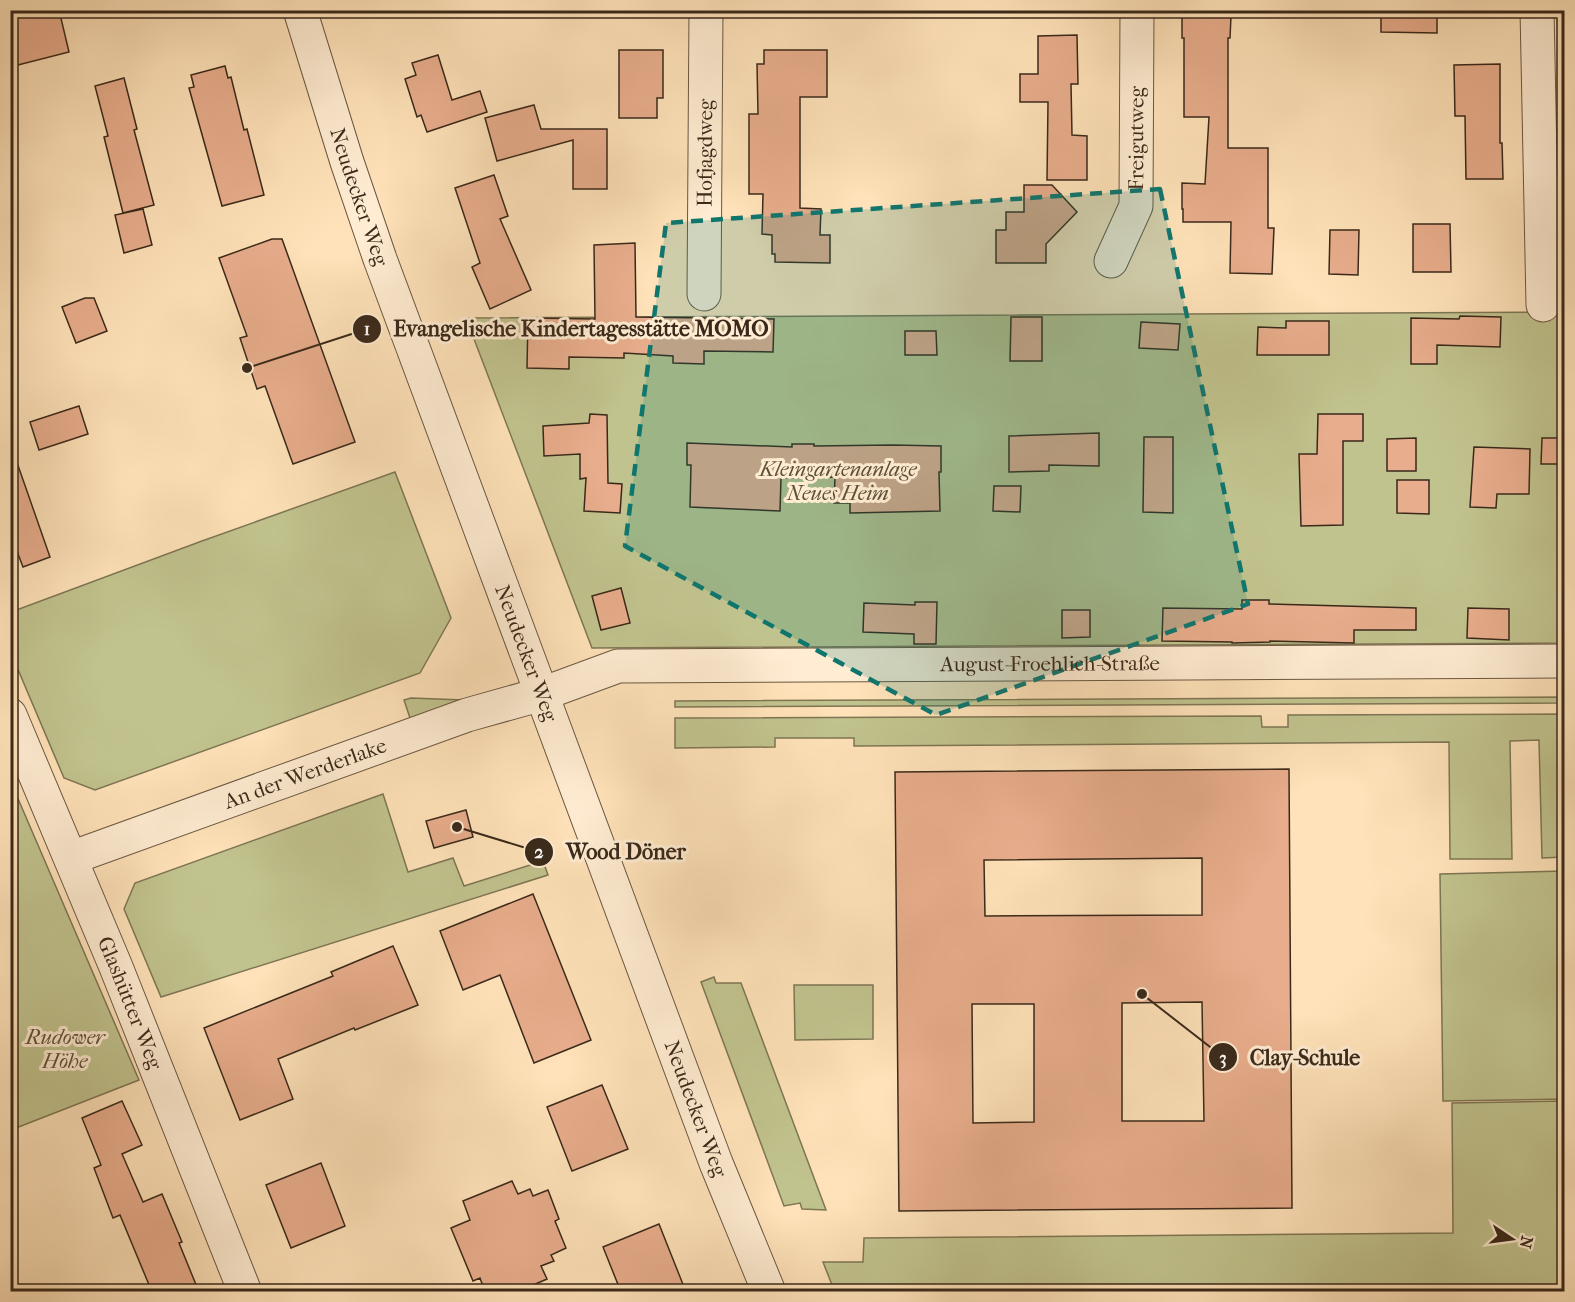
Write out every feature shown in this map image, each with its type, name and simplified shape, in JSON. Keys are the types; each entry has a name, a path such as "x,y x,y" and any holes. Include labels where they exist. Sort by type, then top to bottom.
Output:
{"street":[{"name":"Neudecker Weg","path":"300,10 380,259 716,1163 769,1292"},
{"name":"Hofjagdweg","path":"704,294 706,10"},
{"name":"Freigutweg","path":"1111,261 1136,206 1137,10"},
{"path":"1537,10 1543,305"},
{"name":"August-Froehlich-Straße","path":"542,694 618,666 1564,661"},
{"name":"An der Werderlake","path":"71,858 467,716 542,694"},
{"name":"Glashütter Weg","path":"10,715 116,967 245,1292"}],"highlighted area":[{"path":"1160,189 1248,604 936,715 625,546 666,223"}],"green space":[{"name":"Kleingartenanlage Neues Heim","path":"1564,312 1564,643 592,648 466,318"},
{"path":"395,472 451,618 420,673 95,790 64,778 11,653 11,612"},
{"path":"1564,697 1564,703 675,707 675,701"},
{"path":"411,698 464,700 411,721 404,700"},
{"path":"1564,714 1564,857 1542,858 1539,740 1510,741 1512,859 1450,859 1449,742 854,746 854,738 775,738 775,747 675,748 675,718 1261,716 1262,727 1288,727 1288,715"},
{"name":"Rudower Höhe","path":"10,780 139,1080 11,1130 10,1130"},
{"path":"383,794 408,872 453,858 464,886 543,861 548,875 161,997 124,909 135,883"},
{"path":"1564,871 1564,1099 1443,1101 1440,874"},
{"path":"714,977 716,983 741,983 826,1210 802,1209 800,1203 784,1206 701,982"},
{"path":"794,985 873,985 873,1039 795,1040"},
{"path":"1564,1101 1564,1285 834,1290 823,1262 863,1262 864,1238 1453,1233 1452,1103"}],"building":[{"path":"10,10 59,10 69,52 10,67"},
{"path":"1182,10 1215,10 1215,16 1231,16 1230,38 1228,38 1228,148 1268,148 1268,228 1274,228 1272,274 1230,273 1231,222 1183,222 1182,183 1205,184 1209,117 1184,117"},
{"path":"1381,10 1437,10 1437,33 1381,32"},
{"path":"1077,35 1078,84 1071,84 1072,135 1087,136 1087,180 1047,180 1048,102 1020,102 1020,74 1038,74 1038,36"},
{"path":"619,50 663,50 663,98 657,98 657,118 619,118"},
{"path":"764,50 827,50 827,97 800,97 800,208 821,209 820,235 830,235 830,263 775,262 775,254 772,254 772,235 762,234 763,194 749,194 749,114 758,114 757,64 764,64"},
{"path":"438,55 452,100 480,91 487,112 427,132 421,115 417,117 405,79 416,75 412,63"},
{"path":"1500,64 1500,143 1502,143 1503,179 1466,179 1465,116 1455,116 1454,65"},
{"path":"225,66 228,78 231,77 244,130 247,129 264,195 222,206 189,88 194,87 191,75"},
{"path":"124,78 137,129 134,130 154,205 123,213 104,137 108,136 95,86"},
{"path":"534,105 541,129 607,129 607,189 573,189 573,140 497,161 485,118"},
{"path":"494,175 508,216 500,219 531,290 490,309 472,267 480,263 455,188"},
{"path":"1024,185 1052,185 1077,212 1046,244 1046,263 996,263 996,230 1006,230 1006,212 1024,212"},
{"path":"143,209 152,245 124,253 115,215"},
{"path":"1413,224 1450,224 1451,272 1413,272"},
{"path":"1330,230 1359,230 1358,275 1329,274"},
{"path":"272,239 282,239 355,442 293,464 265,386 257,389 240,338 247,336 219,258"},
{"path":"635,243 636,317 774,319 773,352 704,351 704,364 673,363 673,356 624,353 624,358 569,357 569,369 527,368 528,318 595,319 594,245"},
{"path":"85,298 94,298 107,331 76,343 62,307"},
{"path":"1460,316 1501,317 1500,347 1437,345 1437,364 1411,364 1411,318 1459,319"},
{"path":"1011,317 1042,317 1042,361 1010,361"},
{"path":"1286,321 1329,321 1329,355 1257,355 1258,327 1286,328"},
{"path":"1141,322 1180,324 1178,350 1139,348"},
{"path":"905,331 936,331 937,355 905,355"},
{"path":"79,406 88,434 39,450 30,422"},
{"path":"590,414 607,415 608,483 622,484 620,513 584,511 586,478 580,479 580,454 544,456 543,426 589,423"},
{"path":"1318,414 1363,414 1363,441 1343,441 1343,525 1301,526 1299,454 1317,454"},
{"path":"1099,433 1099,466 1049,465 1049,471 1009,472 1009,436"},
{"path":"1144,437 1173,437 1173,513 1143,512"},
{"path":"1416,438 1416,471 1387,471 1387,439"},
{"path":"1542,438 1564,438 1564,464 1541,464"},
{"path":"687,443 792,447 792,444 941,446 940,511 850,513 850,503 834,503 835,477 781,478 780,511 690,507 691,465 687,465"},
{"path":"1474,447 1530,449 1529,494 1497,494 1496,508 1470,507"},
{"path":"10,454 14,454 50,557 23,567 10,533"},
{"path":"1397,480 1429,480 1429,514 1397,513"},
{"path":"994,486 1021,486 1020,512 993,511"},
{"path":"621,588 630,623 601,630 592,596"},
{"path":"1242,600 1269,600 1269,604 1416,608 1416,630 1354,630 1354,643 1162,641 1163,608 1242,609"},
{"path":"915,602 937,602 936,644 914,644 914,634 863,632 864,603 915,605"},
{"path":"1468,608 1509,609 1509,640 1467,638"},
{"path":"1062,610 1090,610 1090,637 1062,638"},
{"path":"1289,769 1292,1208 899,1211 895,772","holes":["1202,858 1202,915 985,916 984,860","1202,1002 1204,1121 1122,1121 1122,1003","972,1004 1034,1004 1034,1122 973,1123"]},
{"path":"466,810 473,837 434,848 426,821"},
{"path":"533,894 591,1040 534,1063 500,975 463,990 440,931"},
{"path":"393,946 418,1005 278,1059 293,1099 240,1120 204,1028 333,976 331,972"},
{"path":"602,1085 628,1149 572,1171 547,1107"},
{"path":"122,1101 142,1145 122,1154 143,1202 162,1194 199,1292 152,1292 120,1215 113,1218 94,1168 101,1165 82,1118"},
{"path":"321,1163 345,1226 291,1248 266,1185"},
{"path":"512,1181 518,1194 530,1189 533,1196 548,1190 559,1219 555,1221 566,1248 551,1255 554,1261 541,1266 547,1279 517,1292 485,1292 480,1278 473,1281 451,1228 470,1220 463,1201"},
{"path":"659,1224 686,1292 621,1292 603,1247"}],"place":[{"name":"Evangelische Kindertagesstätte MOMO","path":"247,368"},
{"name":"Wood Döner","path":"457,827"},
{"name":"Clay-Schule","path":"1142,994"}]}
